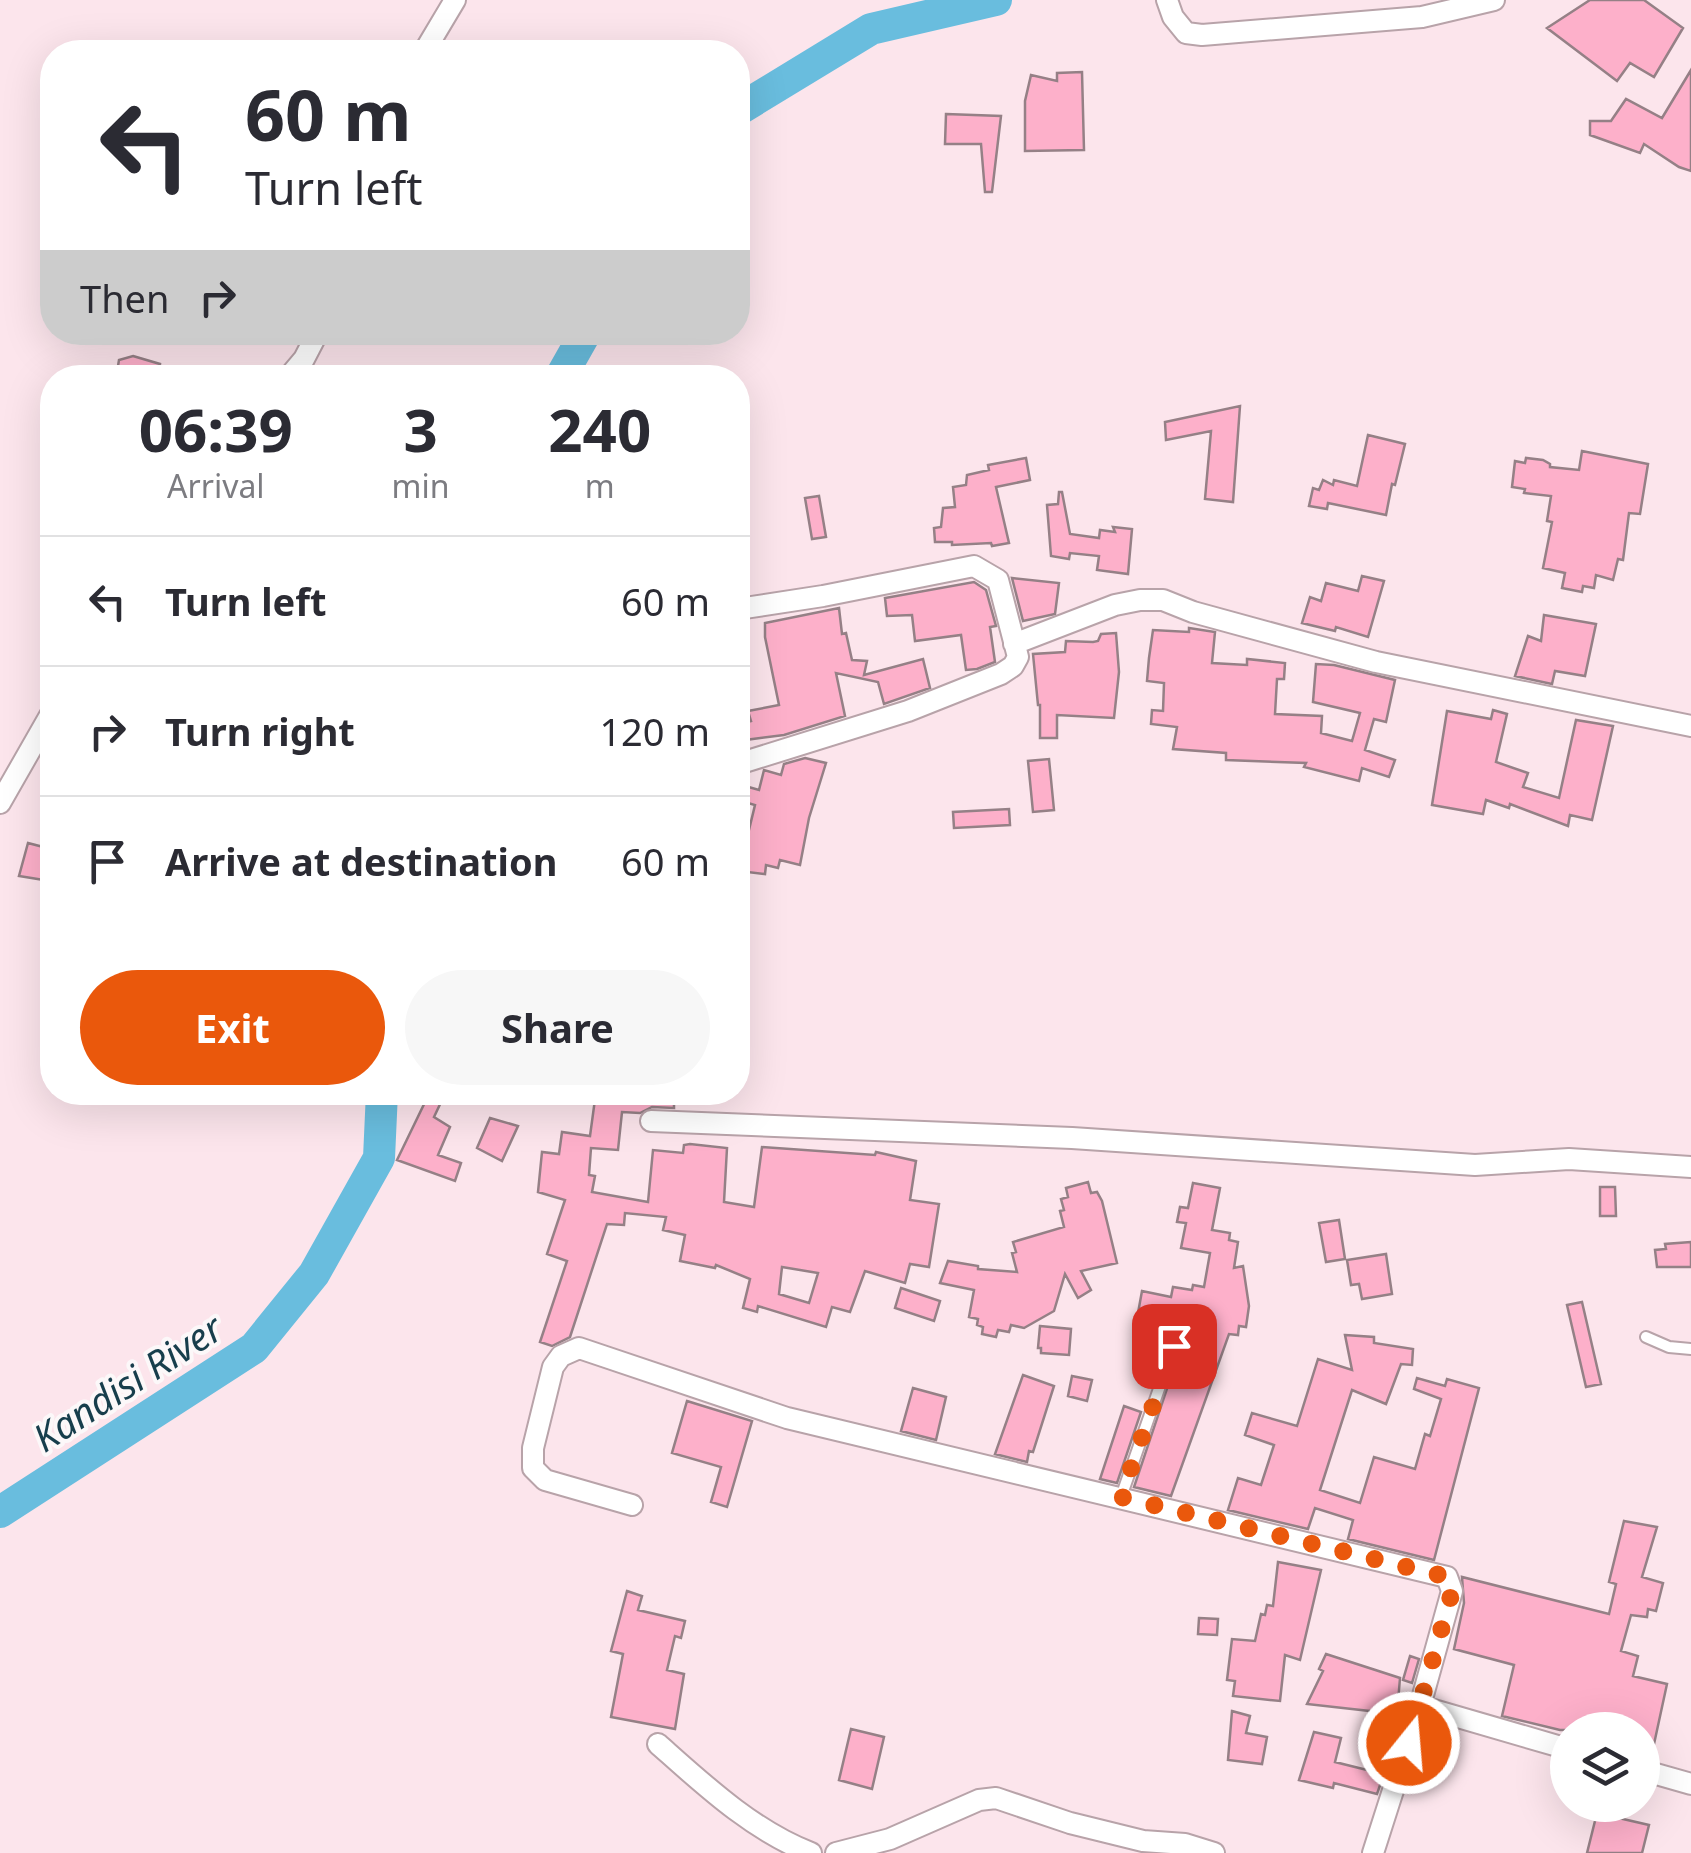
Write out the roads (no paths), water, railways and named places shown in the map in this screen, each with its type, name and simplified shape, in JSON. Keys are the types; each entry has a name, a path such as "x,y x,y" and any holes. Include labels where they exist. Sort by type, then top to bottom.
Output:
{"street":[{"path":"431,40 455,0"},
{"path":"1167,0 1173,17 1186,33 1202,35 1422,17 1494,0"},
{"path":"750,607 974,566 998,580 1018,657 1001,674 908,711 750,760"},
{"path":"1014,644 1114,605 1162,600 1376,662 1691,726"},
{"path":"0,803 40,733"},
{"path":"651,1121 1072,1138 1475,1165 1592,1159 1691,1167"},
{"path":"632,1506 544,1480 533,1468 553,1367 562,1356 579,1348 788,1418 1448,1577 1452,1592 1374,1853"},
{"path":"1420,1706 1550,1743"},
{"path":"658,1744 717,1796 811,1853"},
{"path":"1660,1775 1691,1784"},
{"path":"836,1853 890,1839 979,1800 996,1798 1143,1842 1185,1844 1214,1853"}],"lane":[{"path":"1646,1337 1670,1347 1691,1349"},
{"path":"1121,1497 1174,1346"}],"waterway":[{"name":"Kandisi River","path":"750,103 871,29 996,0"},
{"name":"Kandisi River","path":"567,365 579,345"},
{"name":"Kandisi River","path":"0,1512 254,1348 314,1274 379,1158 381,1105"}]}
